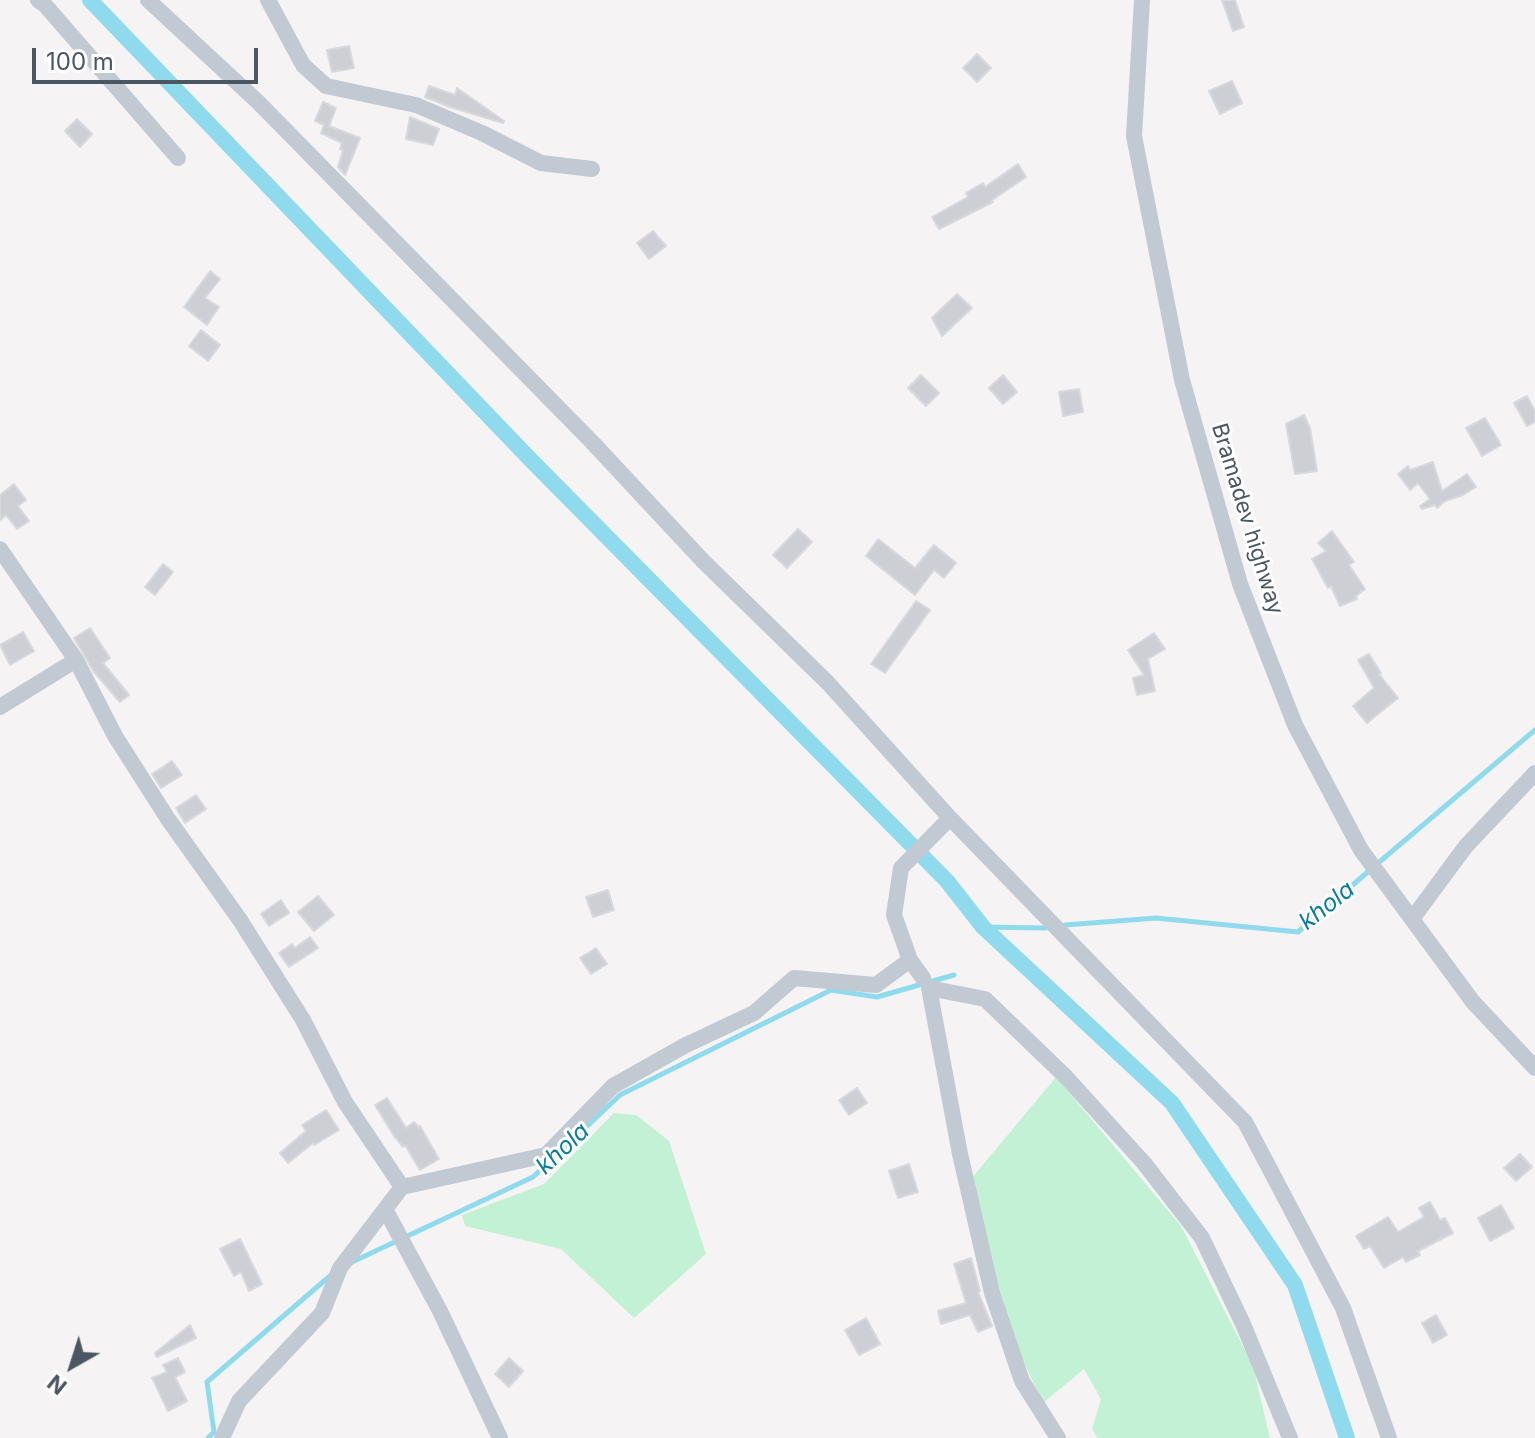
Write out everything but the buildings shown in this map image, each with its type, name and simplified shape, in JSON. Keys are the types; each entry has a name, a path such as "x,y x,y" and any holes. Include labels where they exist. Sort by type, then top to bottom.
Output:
{"street":[{"path":"38,0 178,158"},
{"path":"148,0 259,103 505,353 703,561 828,683 950,818 1245,1122 1343,1308 1389,1438"},
{"path":"268,0 303,65 326,86 416,105 541,163 592,169"},
{"name":"Bramadev highway","path":"1142,0 1134,136 1182,380 1240,584 1295,725 1361,850 1473,1002 1535,1068"},
{"path":"0,549 76,660 115,736 168,819 248,933 303,1020 345,1102 402,1187"},
{"path":"0,707 76,660"},
{"path":"1412,919 1466,846 1535,773"},
{"path":"923,978 910,960 894,915 901,868 950,818"},
{"path":"222,1438 239,1401 322,1313 340,1268 402,1187 546,1155 613,1086 684,1046 754,1013 794,978 876,985 910,960"},
{"path":"1058,1438 1022,1381 992,1293 960,1154 929,988 985,999 1066,1077 1144,1163 1202,1238 1243,1324 1290,1438"},
{"path":"385,1209 440,1311 500,1438"}],"green space":[{"path":"1056,1077 1181,1226 1253,1366 1270,1438 1098,1438 1092,1429 1101,1399 1084,1369 1043,1403 1009,1331 971,1179"},
{"path":"614,1113 636,1115 669,1141 706,1254 634,1318 561,1249 465,1226 462,1215 544,1184"}],"waterway":[{"path":"90,0 527,456 947,881 983,927 1172,1103 1295,1285 1347,1438"},
{"name":"khola","path":"1377,864 1535,730"},
{"name":"khola","path":"1065,925 1156,918 1298,932 1370,870"},
{"name":"khola","path":"983,927 1046,928"},
{"name":"khola","path":"563,1149 620,1095 831,990 877,997 954,975"},
{"name":"khola","path":"350,1263 533,1177 553,1158"},
{"name":"khola","path":"208,1438 214,1432 207,1382 331,1275"}]}
